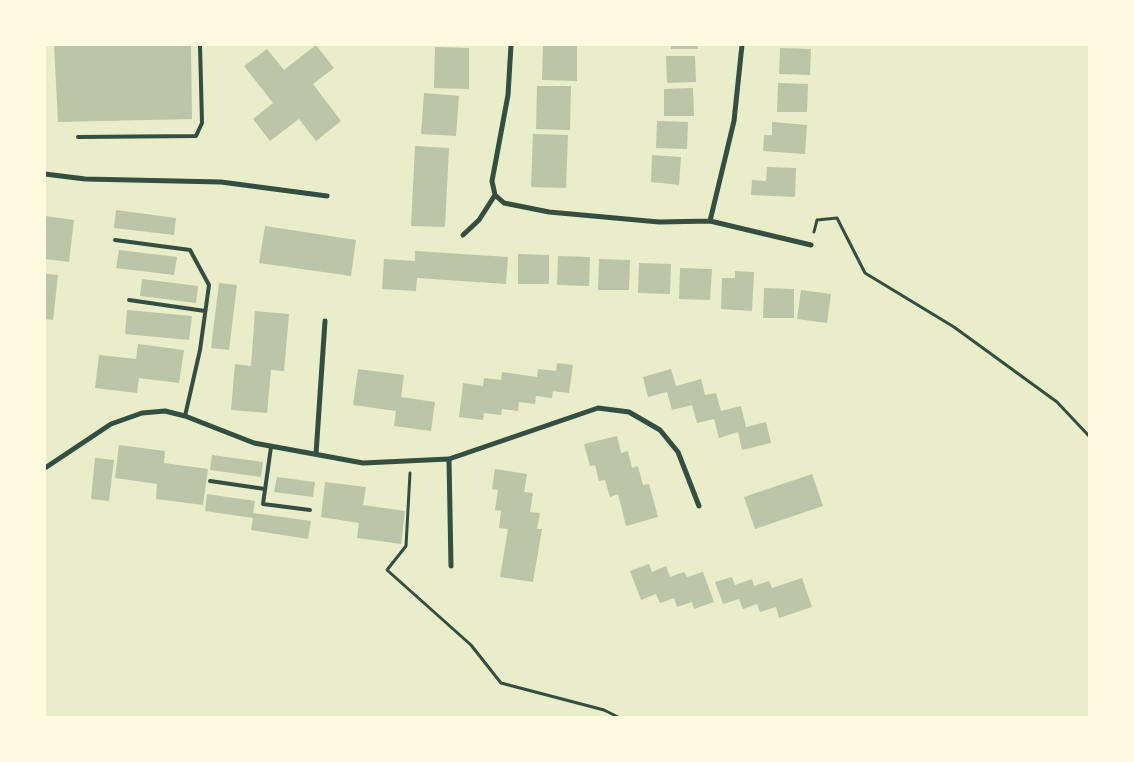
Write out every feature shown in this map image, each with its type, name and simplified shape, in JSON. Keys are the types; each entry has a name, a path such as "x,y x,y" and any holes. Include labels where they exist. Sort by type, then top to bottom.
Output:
{"street":[{"path":"511,45 508,95 492,181 495,195 504,202 548,212 659,222 710,221 811,245"},
{"path":"710,221 734,121 742,45"},
{"path":"45,174 85,179 221,182 327,196"},
{"path":"463,235 479,220 495,195"},
{"path":"316,454 325,321"},
{"path":"45,468 110,424 142,413 165,411 185,416 254,443 363,462 449,459 598,408 629,412 660,430 678,452 699,506"},
{"path":"449,459 451,566"}],"lane":[{"path":"78,137 196,136 202,123 200,45"},
{"path":"115,240 190,250 209,285 200,350 185,416"},
{"path":"129,300 205,310"},
{"path":"271,447 263,504 310,510"},
{"path":"210,481 265,489"}],"path":[{"path":"811,245 817,220 836,218 865,273 954,327 978,344 1056,402 1089,436"},
{"path":"410,461 406,546 387,570 471,645 501,683 604,710 618,717"}],"building":[{"path":"54,45 191,45 192,119 58,122"},
{"path":"316,45 334,68 313,84 341,121 316,141 299,119 270,141 253,119 273,103 244,66 267,49 284,70"},
{"path":"543,45 577,45 577,81 542,80"},
{"path":"671,45 698,45 698,49 671,49"},
{"path":"435,47 469,48 469,89 434,88"},
{"path":"780,48 811,49 810,75 779,74"},
{"path":"666,56 695,56 696,82 667,83"},
{"path":"778,83 808,84 807,112 777,112"},
{"path":"537,86 571,86 570,130 536,129"},
{"path":"693,88 694,116 664,116 664,89"},
{"path":"424,93 459,96 456,136 421,134"},
{"path":"657,121 688,122 687,149 656,148"},
{"path":"772,122 807,125 805,154 763,151 764,135 772,135"},
{"path":"533,134 568,135 566,188 531,187"},
{"path":"415,146 449,148 445,227 411,226"},
{"path":"652,155 681,157 679,185 651,182"},
{"path":"767,167 796,168 795,197 751,195 752,180 766,181"},
{"path":"116,210 176,218 174,235 114,228"},
{"path":"45,216 74,220 69,262 45,259"},
{"path":"265,226 356,240 351,276 259,263"},
{"path":"119,250 177,257 174,275 116,268"},
{"path":"415,251 508,257 506,284 417,278 416,291 382,289 384,259 415,261"},
{"path":"518,254 549,255 549,284 518,284"},
{"path":"558,256 590,257 589,286 557,285"},
{"path":"599,259 630,260 629,290 598,290"},
{"path":"639,263 671,264 670,294 638,293"},
{"path":"680,268 712,269 710,300 679,299"},
{"path":"735,271 754,272 752,311 721,309 722,278 735,278"},
{"path":"45,274 58,275 53,320 45,319"},
{"path":"142,279 198,286 196,303 140,296"},
{"path":"219,283 237,285 229,350 211,348"},
{"path":"764,288 794,289 794,318 763,318"},
{"path":"801,290 831,294 827,323 797,319"},
{"path":"127,310 192,316 189,340 125,334"},
{"path":"255,311 289,314 284,371 271,370 267,413 231,410 235,364 251,366"},
{"path":"138,344 184,350 179,383 139,378 137,393 95,388 99,355 136,359"},
{"path":"557,363 573,365 569,393 553,391 552,398 536,396 535,404 519,402 518,411 502,409 501,415 484,413 483,420 459,417 463,383 483,386 484,378 501,380 502,372 537,377 538,369 556,371"},
{"path":"358,369 404,375 401,397 435,402 431,431 394,426 396,411 353,405"},
{"path":"671,369 676,386 701,379 705,395 716,393 721,411 741,406 746,427 766,422 771,443 742,450 738,432 719,438 714,419 697,423 692,405 672,410 667,392 648,397 643,377"},
{"path":"617,436 621,453 628,451 632,468 638,466 643,485 649,484 658,517 626,526 618,494 610,497 605,480 599,481 595,465 590,466 584,444"},
{"path":"119,445 165,451 164,463 208,469 203,505 156,499 157,484 115,478"},
{"path":"212,455 263,462 261,477 210,470"},
{"path":"95,458 114,460 109,501 91,499"},
{"path":"495,469 527,474 524,492 533,493 530,512 540,513 537,529 542,529 533,582 500,577 508,529 499,528 501,511 495,510 498,490 492,489"},
{"path":"812,474 823,506 755,529 744,497"},
{"path":"277,477 315,482 313,497 274,492"},
{"path":"325,482 366,487 363,505 405,511 401,544 357,538 359,523 321,517"},
{"path":"207,494 255,501 253,513 311,521 308,539 251,530 253,518 205,511"},
{"path":"649,564 652,572 666,566 670,577 684,572 687,577 703,572 714,602 694,609 692,602 677,607 674,598 660,603 656,594 641,600 630,571"},
{"path":"732,577 735,585 752,579 754,586 769,581 772,588 802,578 812,607 779,618 776,607 760,612 757,604 743,609 739,599 723,604 715,582"}]}
